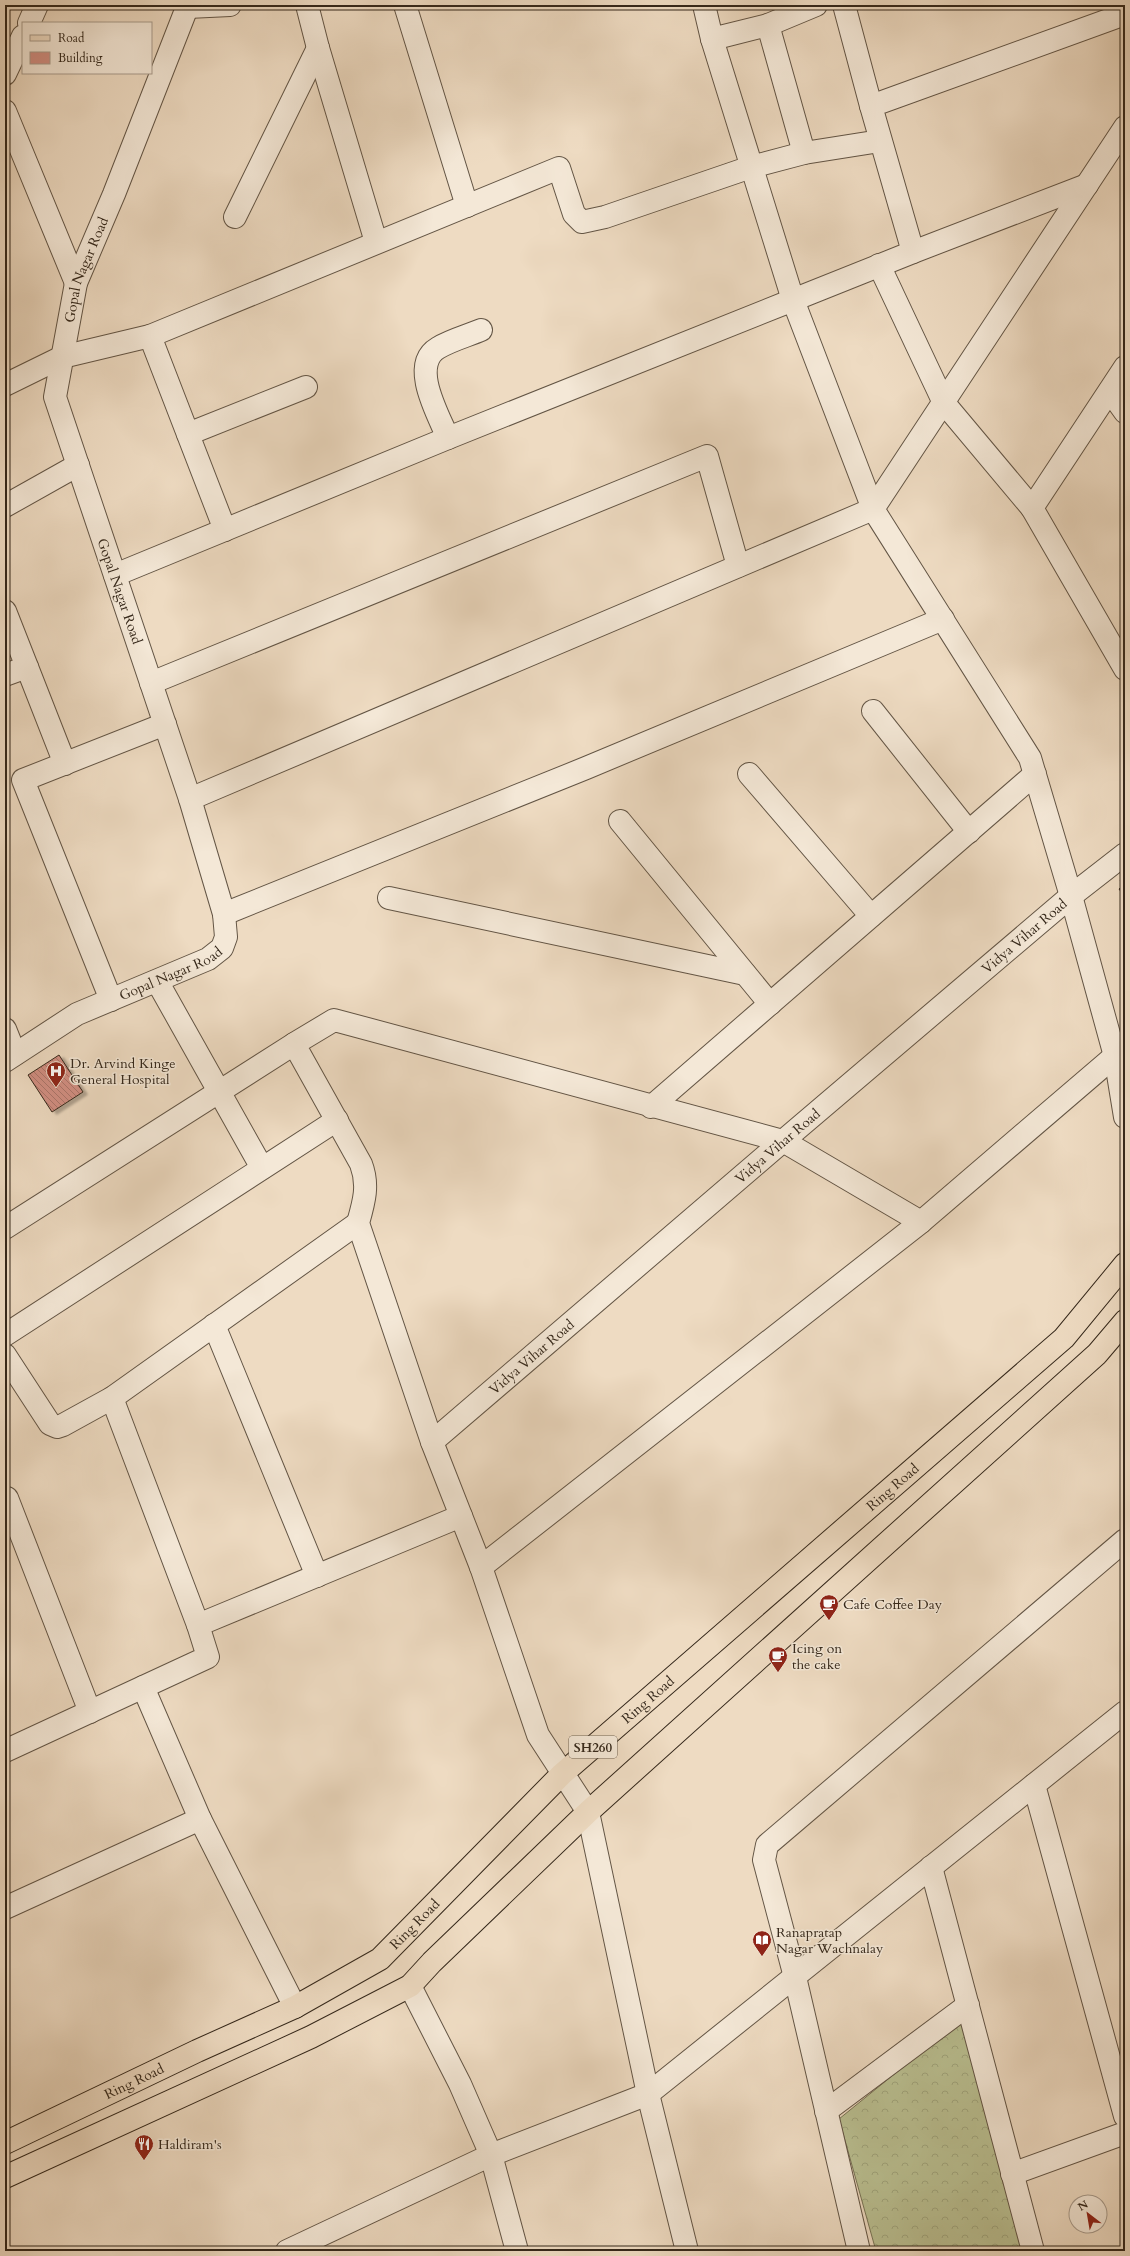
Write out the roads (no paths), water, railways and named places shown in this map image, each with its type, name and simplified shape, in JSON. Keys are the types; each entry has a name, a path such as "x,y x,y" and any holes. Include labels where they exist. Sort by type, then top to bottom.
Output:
{"main road":[{"name":"Ring Road","path":"5,2143 197,2051 296,2007 380,1959 562,1774 1064,1338 1125,1264"},
{"path":"5,2177 311,2038 410,1986 432,1962 588,1812 1097,1354 1125,1321"}],"street":[{"path":"29,22 37,5"},
{"path":"188,6 230,5"},
{"path":"307,5 318,48 376,242"},
{"path":"405,5 467,206"},
{"path":"704,5 712,39 793,300 873,509 1030,758 1071,896 1120,1051 1125,1117"},
{"path":"712,39 768,25 816,5"},
{"path":"844,5 880,141 913,252"},
{"name":"Gopal Nagar Road","path":"10,1058 77,1014 208,958 222,948 226,936 224,914 190,799 55,398 76,283 114,194 188,6"},
{"path":"871,106 1125,14"},
{"path":"768,25 804,154"},
{"path":"5,74 22,38"},
{"path":"235,217 318,48"},
{"path":"5,111 76,283"},
{"path":"190,799 873,509 1125,127"},
{"path":"5,384 62,357 150,336 559,168 574,214 582,222 605,217 751,167 804,154 880,141"},
{"path":"114,575 448,438 879,265 1087,185"},
{"path":"879,265 944,403 1032,508 1125,669"},
{"path":"448,438 424,379 427,361 436,348 481,330"},
{"path":"150,336 225,530"},
{"path":"1032,508 1125,367"},
{"path":"188,434 306,387"},
{"path":"1110,390 1125,412"},
{"path":"151,683 707,456 738,566"},
{"path":"5,506 78,465"},
{"path":"5,610 65,764"},
{"path":"224,914 586,768 943,620"},
{"path":"5,675 27,667"},
{"path":"873,711 969,832"},
{"path":"112,1000 14,783 165,724"},
{"path":"749,774 871,916"},
{"path":"651,1107 1035,774"},
{"path":"620,821 770,1004"},
{"name":"Vidya Vihar Road","path":"432,1442 782,1141 1071,896 1125,854"},
{"path":"389,898 745,974"},
{"path":"156,981 262,1168"},
{"path":"5,1228 334,1020 651,1107 782,1141 922,1222"},
{"path":"5,1029 10,1058"},
{"path":"294,1044 361,1164 366,1176 366,1195 358,1223 432,1442 481,1567 538,1735 588,1812 648,2094 687,2251"},
{"path":"481,1567 922,1222 1120,1051"},
{"path":"5,1335 336,1120"},
{"path":"5,1355 50,1424 57,1427 63,1425 112,1398 358,1223"},
{"path":"214,1325 317,1576"},
{"path":"5,1751 208,1657 198,1626 112,1398"},
{"path":"6,1498 90,1712"},
{"path":"198,1626 461,1516"},
{"path":"859,2251 795,1977 764,1860 767,1845 1125,1540"},
{"path":"143,1687 200,1819 296,2007"},
{"path":"289,2251 491,2155 648,2094 1125,1712"},
{"path":"1034,1785 1125,2116"},
{"path":"5,1908 200,1819"},
{"path":"932,1867 1033,2251"},
{"path":"410,1986 460,2084 491,2155 517,2251"},
{"path":"826,2111 968,2005"},
{"path":"1012,2174 1125,2133"}],"place":[{"name":"Dr. Arvind Kinge General Hospital","path":"56,1088"},
{"name":"Cafe Coffee Day","path":"829,1621"},
{"name":"Icing on the cake","path":"778,1673"},
{"name":"Ranapratap Nagar Wachnalay","path":"762,1957"},
{"name":"Haldiram's","path":"144,2161"}]}
